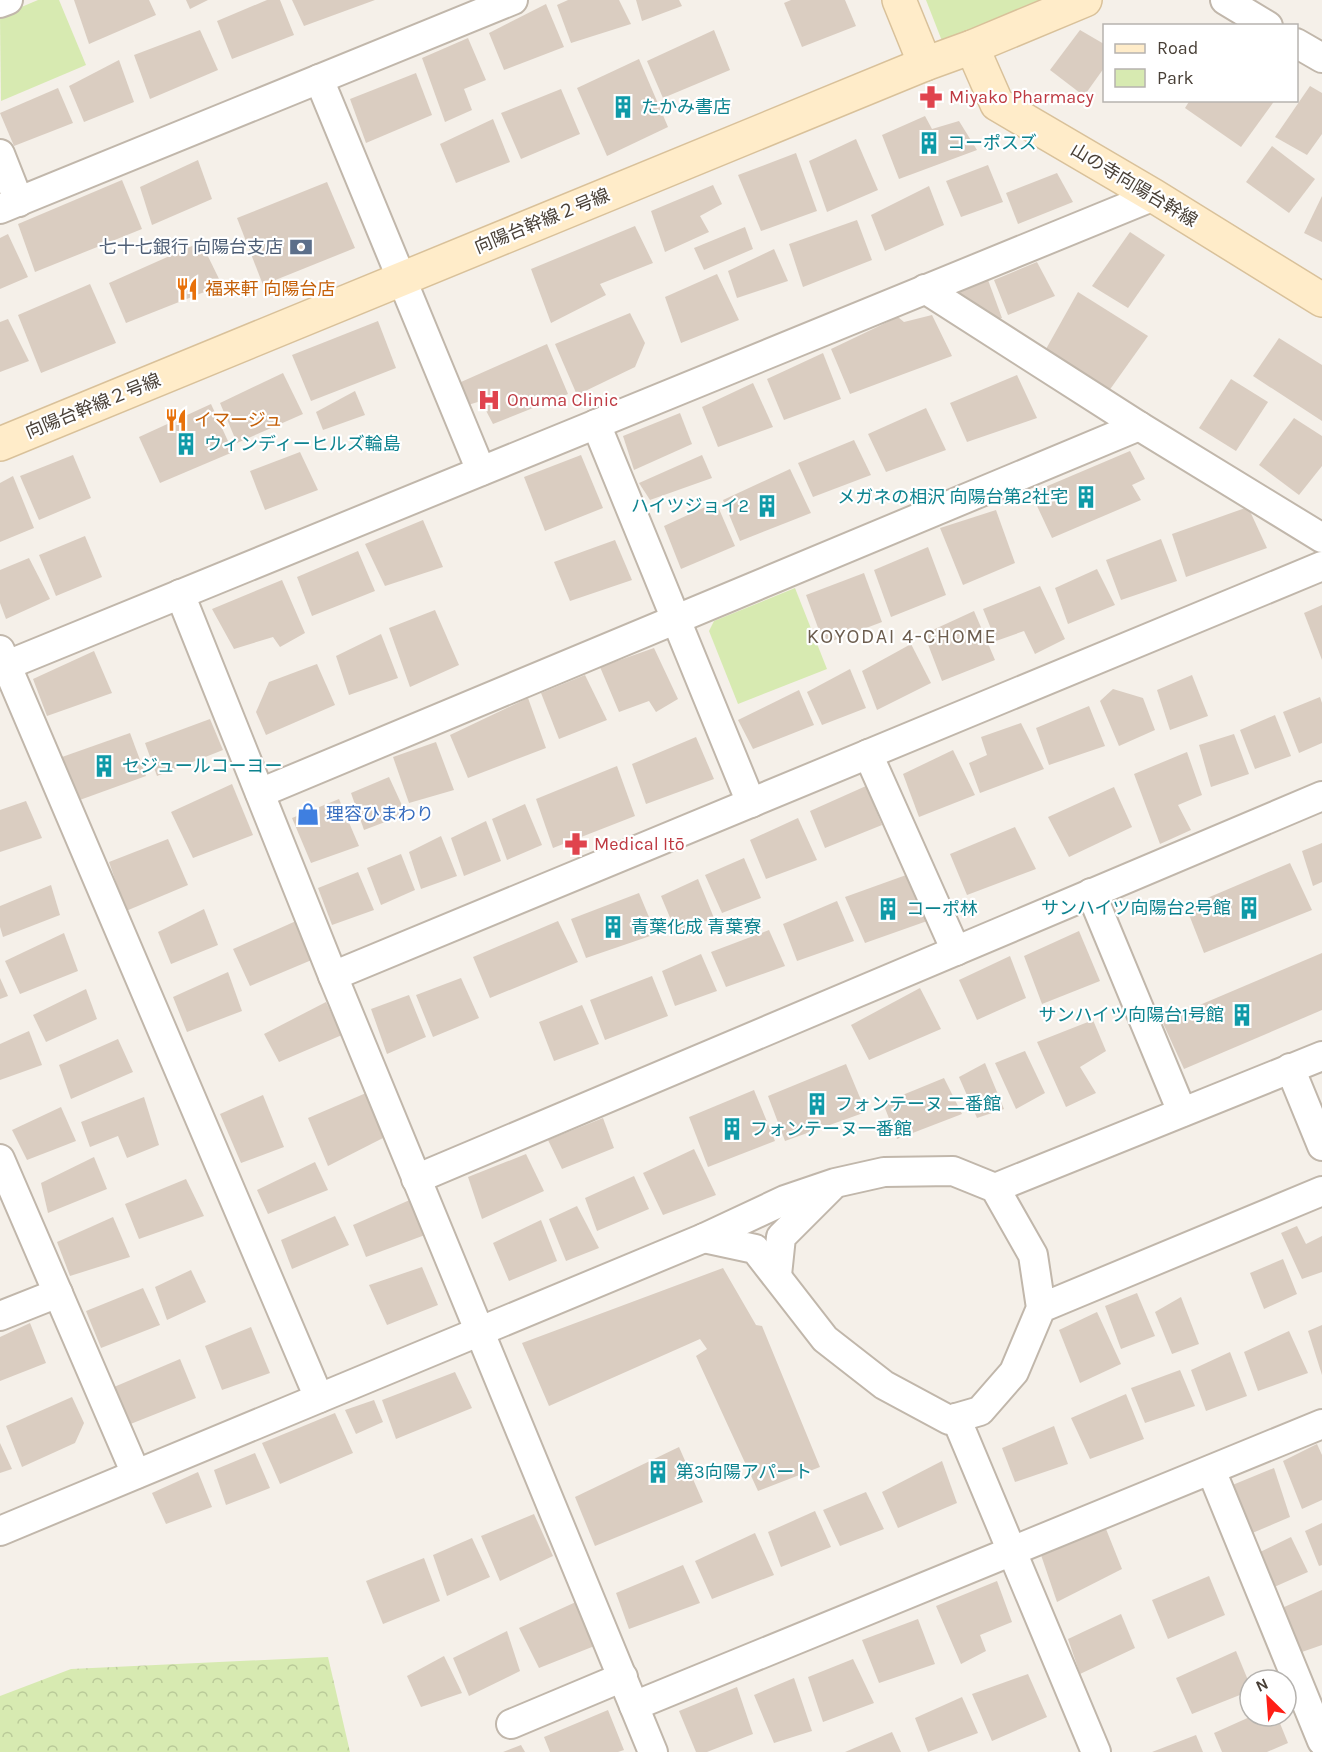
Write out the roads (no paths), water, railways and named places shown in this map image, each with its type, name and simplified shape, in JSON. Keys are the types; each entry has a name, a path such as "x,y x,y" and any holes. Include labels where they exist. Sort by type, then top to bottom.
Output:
{"street":[{"path":"0,3 8,0"},
{"path":"0,154 10,206 513,0"},
{"path":"898,0 925,64"},
{"name":"向陽台幹線２号線","path":"0,444 1085,0"},
{"path":"1225,0 1265,24"},
{"path":"1298,44 1322,58"},
{"name":"山の寺向陽台幹線","path":"972,47 998,104 1154,196 1322,300"},
{"path":"319,80 481,471"},
{"path":"319,1398 2,661 180,594 1154,196"},
{"path":"925,289 1139,426 1322,538"},
{"path":"596,424 751,803"},
{"path":"260,793 1139,426"},
{"path":"333,976 1322,566"},
{"path":"180,594 333,976 653,1752"},
{"path":"868,754 956,951"},
{"path":"416,1179 1322,796"},
{"path":"1091,893 1182,1112"},
{"path":"995,1188 1322,1056"},
{"path":"1290,1068 1322,1146"},
{"path":"0,1159 136,1474"},
{"path":"0,1531 704,1238 785,1200 884,1172 953,1171 995,1188 1033,1255 1041,1308 1014,1372 980,1412 949,1420 884,1385 825,1339 755,1249 704,1238"},
{"path":"777,1275 781,1237 835,1184"},
{"path":"1041,1308 1322,1191"},
{"path":"0,1316 58,1293"},
{"path":"956,1418 1095,1752"},
{"path":"634,1706 1322,1424"},
{"path":"1211,1470 1322,1741"},
{"path":"511,1724 622,1677"}],"place":[{"name":"Miyako Pharmacy","path":"931,97"},
{"name":"たかみ書店","path":"623,107"},
{"name":"コーポスズ","path":"929,143"},
{"name":"七十七銀行 向陽台支店","path":"301,247"},
{"name":"福来軒 向陽台店","path":"187,289"},
{"name":"Onuma Clinic","path":"489,400"},
{"name":"イマージュ","path":"176,420"},
{"name":"ウィンディーヒルズ輪島","path":"186,444"},
{"name":"メガネの相沢 向陽台第2社宅","path":"1086,497"},
{"name":"ハイツジョイ2","path":"767,506"},
{"name":"セジュールコーヨー","path":"104,766"},
{"name":"理容ひまわり","path":"308,814"},
{"name":"Medical Itō","path":"576,844"},
{"name":"サンハイツ向陽台2号館","path":"1249,908"},
{"name":"コーポ林","path":"888,909"},
{"name":"青葉化成 青葉寮","path":"613,927"},
{"name":"サンハイツ向陽台1号館","path":"1242,1015"},
{"name":"フォンテーヌ 二番館","path":"817,1104"},
{"name":"フォンテーヌ一番館","path":"732,1129"},
{"name":"第3向陽アパート","path":"658,1472"}],"district":[{"name":"KOYODAI 4-CHOME","path":"902,636"}]}
